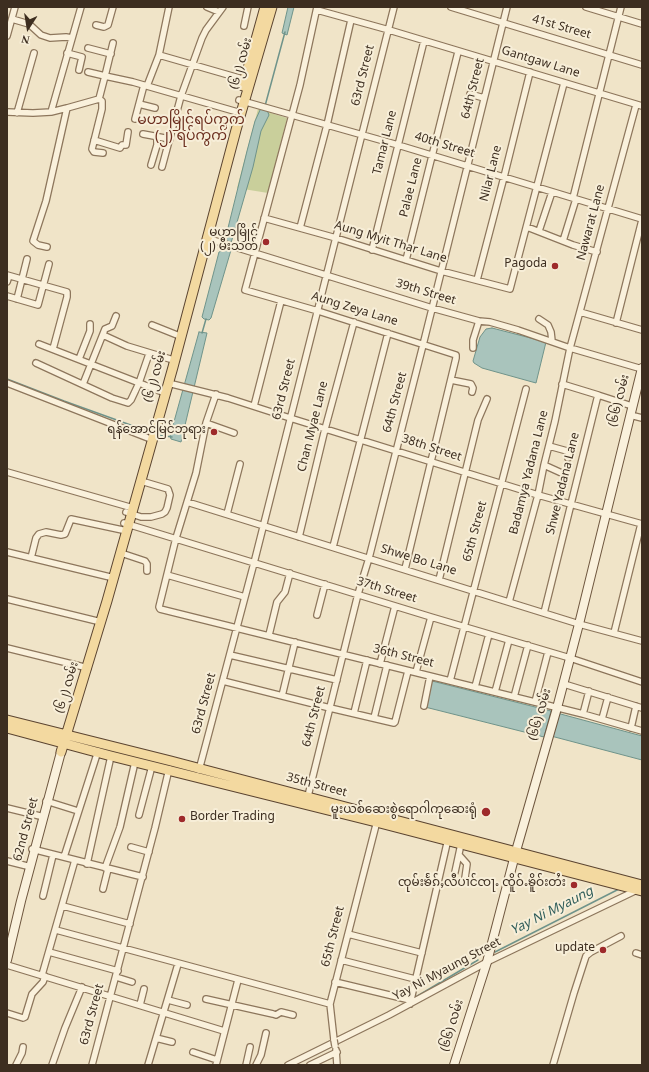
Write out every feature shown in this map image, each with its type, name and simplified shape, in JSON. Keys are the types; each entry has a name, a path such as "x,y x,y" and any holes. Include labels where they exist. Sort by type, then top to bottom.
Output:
{"main road":[{"name":"(၆၂) လမ်း","path":"248,80 265,7"},
{"name":"(၆၂) လမ်း","path":"163,392 168,383 238,113 272,7"},
{"name":"(၆၂) လမ်း","path":"62,742 111,578 163,392 170,359 205,238"},
{"name":"(၆၂) လမ်း","path":"130,510 141,481 151,434"},
{"name":"(၆၂) လမ်း","path":"111,578 121,553 125,527"},
{"name":"35th Street","path":"7,720 62,742"},
{"name":"35th Street","path":"7,728 62,742 99,747 515,854 641,889"},
{"name":"35th Street","path":"99,747 112,756 152,766 170,766"},
{"name":"35th Street","path":"449,837 461,844 515,854"}],"street":[{"path":"7,36 15,7"},
{"path":"51,112 81,7"},
{"path":"96,25 104,27 108,25 114,7"},
{"path":"135,119 145,86 158,56 169,7"},
{"path":"162,167 181,96 192,65 206,30 221,9 207,7"},
{"path":"244,26 248,7"},
{"name":"63rd Street","path":"198,773 254,563 394,7"},
{"name":"41st Street","path":"451,7 642,65"},
{"name":"64th Street","path":"307,801 507,7"},
{"path":"586,7 642,24"},
{"path":"563,241 575,199 621,7"},
{"path":"255,253 292,115 317,9"},
{"name":"Gantgaw Lane","path":"317,9 458,52 494,61 639,106"},
{"path":"12,19 29,24 41,35 50,38 72,38"},
{"path":"300,228 327,125 351,20"},
{"name":"Tamar Lane","path":"372,250 424,41"},
{"path":"99,99 113,43"},
{"path":"88,48 111,54"},
{"name":"Palae Lane","path":"406,260 458,52"},
{"path":"17,113 34,53"},
{"path":"68,53 82,57 79,70"},
{"path":"152,56 158,56 248,80"},
{"path":"88,72 145,86 238,113"},
{"name":"Nilar Lane","path":"477,280 530,72"},
{"path":"564,83 527,227 597,252"},
{"path":"470,94 484,98"},
{"path":"7,112 51,112 99,99"},
{"path":"99,99 102,101 103,106 92,150 103,153"},
{"name":"40th Street","path":"242,101 362,134 642,219"},
{"path":"139,104 155,108"},
{"name":"Nawarat Lane","path":"570,348 608,209 639,106"},
{"path":"47,247 38,245 33,241 46,201 67,108"},
{"path":"94,140 120,148 122,145 126,144 128,132"},
{"path":"143,134 170,139"},
{"path":"151,166 156,150 157,137"},
{"path":"539,231 552,192"},
{"name":"Aung Myit Thar Lane","path":"264,218 336,238 441,271 510,289 527,227"},
{"path":"616,323 642,219"},
{"name":"39th Street","path":"205,238 432,308 518,330 570,348 642,369"},
{"name":"Aung Zeya Lane","path":"255,253 245,290 354,322 456,355 451,380"},
{"path":"17,299 27,259"},
{"path":"7,296 38,305 50,264"},
{"path":"7,282 8,276 66,292 67,294 52,349"},
{"path":"254,406 281,301"},
{"path":"580,312 642,330"},
{"path":"83,384 103,335 106,329 112,326 116,316"},
{"path":"539,319 548,325 552,341"},
{"path":"473,348 473,340 479,321"},
{"name":"Chan Myae Lane","path":"299,537 325,429 354,322"},
{"path":"79,359 90,331 90,324"},
{"path":"152,325 177,335"},
{"path":"333,547 388,333"},
{"path":"103,335 149,354 170,359"},
{"path":"39,344 163,392"},
{"name":"Badamya Yadana Lane","path":"509,602 538,495 544,465 560,404 562,384 570,348"},
{"path":"36,363 112,398 128,403 139,383 149,354"},
{"name":"(၆၆) လမ်း","path":"454,1065 487,962 515,854 564,684 642,369"},
{"path":"405,569 451,380 471,384 473,388 472,392"},
{"name":"38th Street","path":"168,383 216,394 538,495 642,524"},
{"path":"7,384 151,434"},
{"path":"562,384 632,406"},
{"name":"65th Street","path":"450,681 526,390"},
{"path":"216,394 206,423 196,473 176,538 167,575 245,597"},
{"name":"Shwe Yadana Lane","path":"544,613 572,505 598,395"},
{"path":"439,580 478,420 487,399"},
{"path":"630,415 642,418"},
{"path":"206,423 234,433"},
{"path":"549,446 567,451 568,458"},
{"path":"227,514 240,464"},
{"path":"544,465 566,475"},
{"path":"7,472 130,510 146,517 158,516 165,512 170,495 168,489 141,481"},
{"name":"Shwe Bo Lane","path":"187,502 580,624 642,641"},
{"name":"37th Street","path":"31,558 36,538 39,534 46,532 65,534 68,518 125,527 176,538 431,617 528,645 642,682"},
{"path":"614,633 642,524"},
{"path":"7,552 111,578"},
{"path":"121,553 145,561 147,564 147,571"},
{"path":"269,635 277,602 284,594 290,573"},
{"name":"36th Street","path":"167,575 159,608 642,730"},
{"path":"316,615 325,584"},
{"path":"7,599 98,621"},
{"path":"380,664 395,606"},
{"path":"416,672 431,617"},
{"path":"475,687 490,634"},
{"path":"495,692 509,640"},
{"path":"282,696 295,642"},
{"path":"514,697 528,645"},
{"path":"7,648 85,667"},
{"path":"535,702 548,652"},
{"path":"230,655 337,680"},
{"path":"354,713 367,660"},
{"path":"374,718 387,665"},
{"path":"223,681 395,723 408,671"},
{"path":"424,706 430,676"},
{"path":"564,684 639,707 631,728"},
{"path":"583,714 589,691"},
{"path":"602,719 608,697"},
{"name":"62nd Street","path":"7,960 42,816 62,742"},
{"path":"64,857 99,747"},
{"path":"87,864 112,756"},
{"path":"103,889 106,868 120,827 135,762"},
{"path":"139,815 152,766"},
{"name":"63rd Street","path":"92,1065 143,877 170,766"},
{"path":"47,801 78,811"},
{"path":"7,808 42,816"},
{"name":"65th Street","path":"337,1065 330,1004 377,819"},
{"path":"335,982 410,1002 449,837"},
{"path":"455,872 461,844"},
{"path":"130,847 149,852"},
{"path":"34,849 87,864 143,877"},
{"name":"62nd Street","path":"7,942 27,866 34,849"},
{"path":"43,896 53,854"},
{"path":"459,855 467,864 464,878"},
{"path":"7,1013 25,1018 32,994 43,982 75,860"},
{"path":"7,861 27,866"},
{"name":"Yay Ni Myaung Street","path":"288,1065 487,962 641,889"},
{"path":"63,906 130,924"},
{"path":"56,930 330,1004"},
{"path":"348,934 422,953"},
{"path":"553,1065 586,956 621,936"},
{"path":"50,952 118,971"},
{"path":"340,960 415,979"},
{"path":"148,1065 178,964"},
{"path":"7,965 224,1031"},
{"path":"116,977 132,982"},
{"path":"193,1052 216,1062 238,980"},
{"path":"52,1065 82,987"},
{"path":"140,1005 144,989"},
{"path":"206,998 273,1014 280,1012 293,1015"},
{"path":"168,1000 187,1005"},
{"path":"256,1065 262,1055 266,1033"},
{"path":"156,1038 172,1042"},
{"path":"310,1065 335,1046"},
{"path":"16,1065 22,1053 23,1047"},
{"path":"246,1065 250,1047"}],"green space":[{"path":"258,109 287,118 268,193 237,188"}],"water":[{"path":"288,7 294,7 287,35 282,33"},
{"path":"261,108 267,110 269,115 261,131 253,167 231,243 226,242 225,240 247,151 255,121"},
{"path":"224,247 231,250 211,318 209,320 204,319 202,317 219,252 222,251"},
{"path":"492,328 546,342 536,383 482,368 474,363 473,361 480,337 486,329"},
{"path":"199,332 207,333 181,442 171,439 170,436"},
{"path":"432,681 551,711 544,737 425,707"},
{"path":"557,713 642,736 642,760 551,736"}],"waterway":[{"path":"265,106 285,32"},
{"path":"202,333 206,319"},
{"path":"7,379 150,432"},
{"path":"158,435 172,437"},
{"name":"Yay Ni Myaung","path":"495,952 619,889"},
{"name":"Yay Ni Myaung","path":"414,998 478,960"}],"place":[{"name":"မဟာမြိုင် (၂) မီးသတ်","path":"266,242"},
{"name":"Pagoda","path":"555,266"},
{"name":"ရန်အောင်မြင်ဘုရား","path":"214,432"},
{"name":"မူးယစ်ဆေးစွဲရောဂါကုဆေးရုံ","path":"486,812"},
{"name":"Border Trading","path":"182,819"},
{"name":"ၸုမ်းၶႅၵ်ႇလီပၢင်ၸႃႉ ၸိူဝ်ႉၶိူဝ်းတႆး","path":"574,885"},
{"name":"update","path":"603,950"}],"district":[{"name":"မဟာမြိုင်ရပ်ကွက် (၂) ရပ်ကွက်","path":"191,132"}]}
